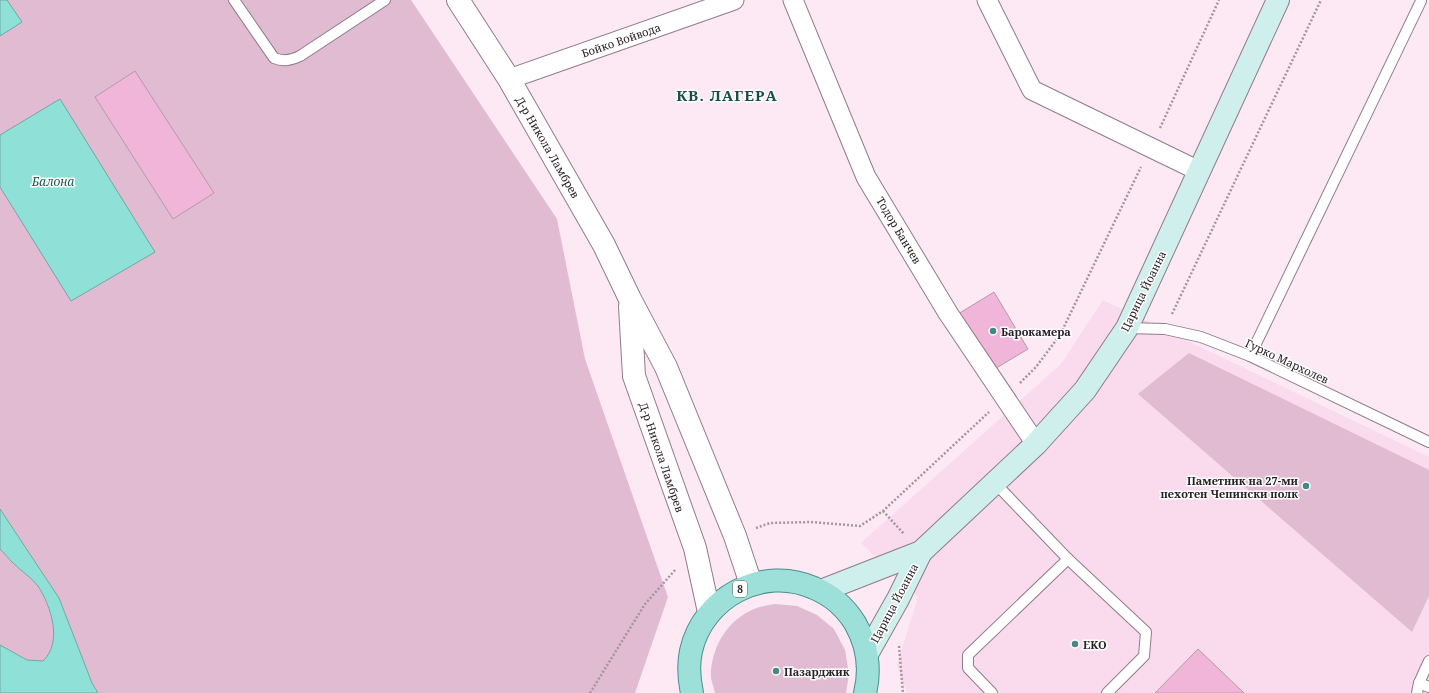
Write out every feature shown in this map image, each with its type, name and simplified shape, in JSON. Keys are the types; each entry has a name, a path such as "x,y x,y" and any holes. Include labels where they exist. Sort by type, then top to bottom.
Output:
{"main road":[{"name":"Царица Йоанна","path":"866,654 898,599 921,552 1036,444 1085,390 1127,328 1278,0"},
{"name":"Царица Йоанна","path":"821,591 921,552"},
{"name":"8","path":"687,689 691,652 701,624 709,612 726,597 751,584 765,581 794,581 821,591 842,607 851,617 863,641 868,669 868,690"}],"street":[{"name":"Д-р Никола Ламбрев","path":"458,0 509,79 604,245 630,299 666,367 735,536 751,584"},
{"name":"Бойко Войвода","path":"509,79 734,0"},
{"name":"Тодор Банчев","path":"793,0 866,177 948,313 1036,444"},
{"path":"987,0 1032,90 1199,171"},
{"name":"Д-р Никола Ламбрев","path":"630,299 634,376 694,548 709,612"}],"lane":[{"path":"234,0 274,58 281,61 290,60 300,56 385,0"},
{"path":"1250,356 1423,2"},
{"name":"Гурко Мархолев","path":"1127,328 1165,328 1201,337 1250,356 1429,442"},
{"path":"995,483 1068,559 1146,632 1144,656 1107,693"},
{"path":"992,693 968,668 968,655 1068,559"},
{"path":"1417,693 1419,683 1429,661"},
{"path":"1419,683 1429,687"}],"path":[{"path":"735,536 770,524 810,522 860,526 883,511 1036,367 1060,335 1151,148 1219,0"},
{"path":"1165,328 1320,0"},
{"path":"590,693 645,604 694,548"}],"shaded area":[{"path":"0,0 411,0 557,219 585,359 668,597 635,693 98,693 92,683 59,598 0,509"},
{"path":"1103,300 1429,457 1429,693 907,693 897,665 918,597 861,543 1061,364"},
{"path":"1189,353 1429,470 1429,596 1412,632 1138,394"},
{"path":"0,549 38,586 51,614 54,634 49,653 43,661 27,660 0,645"},
{"path":"775,604 797,606 817,615 834,629 845,650 849,674 846,693 715,693 711,678 711,667 717,646 728,628 744,614 757,608"}],"water":[{"path":"0,0 7,0 22,22 0,36"},
{"name":"Балона","path":"60,99 155,252 71,301 0,187 0,135"},
{"path":"0,509 59,598 92,683 98,693 0,693 0,645 27,660 43,661 49,653 54,634 51,614 38,586 0,549"}],"building":[{"path":"135,71 214,193 173,219 95,97"},
{"name":"Барокамера","path":"994,292 1028,349 993,370 958,314"},
{"path":"1198,649 1244,693 1155,693"}],"place":[{"name":"Барокамера","path":"993,331"},
{"name":"Паметник на 27-ми пехотен Чепински полк","path":"1306,486"},
{"name":"EKO","path":"1075,644"},
{"name":"Пазарджик","path":"776,671"}],"district":[{"name":"КВ. ЛАГЕРА","path":"727,95"}]}
